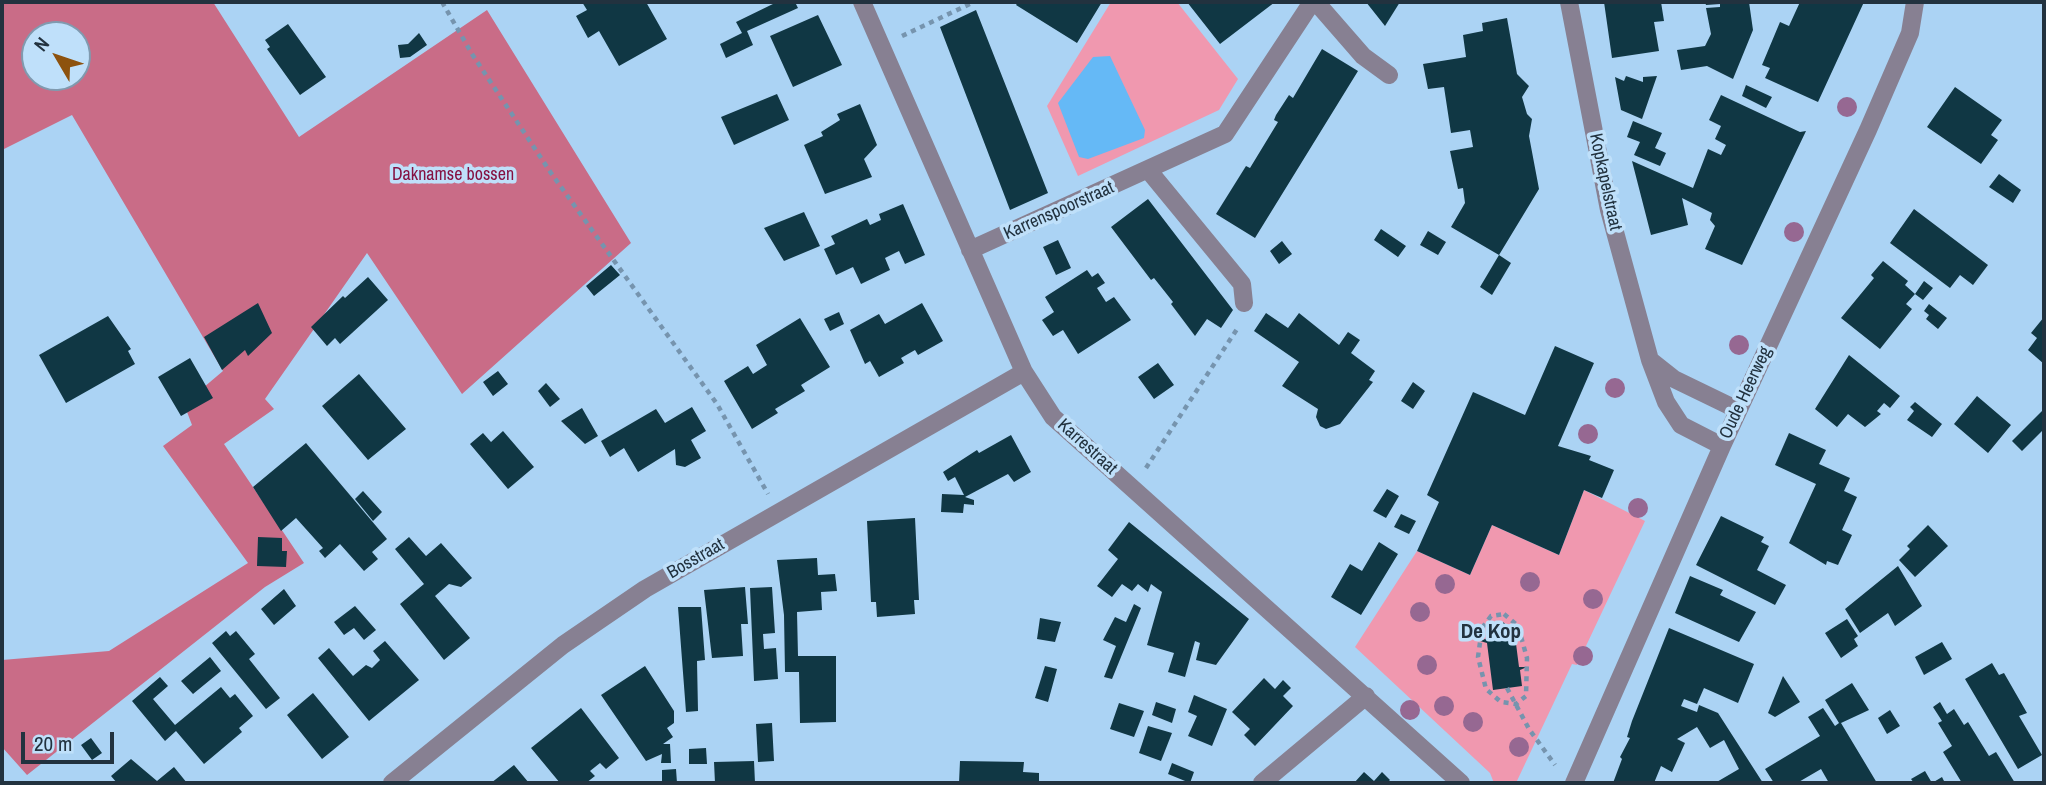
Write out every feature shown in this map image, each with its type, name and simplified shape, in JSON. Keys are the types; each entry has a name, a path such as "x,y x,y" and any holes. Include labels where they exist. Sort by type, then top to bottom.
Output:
{"street":[{"name":"Karrestraat","path":"862,2 1024,372 1053,417 1461,783"},
{"name":"Karrenspoorstraat","path":"970,250 1226,134 1314,2 1363,56 1389,75"},
{"name":"Kopkapelstraat","path":"1569,2 1609,210 1650,360 1666,402 1681,425 1722,446"},
{"name":"Oude Heerweg","path":"1567,778 1879,106 1910,33 1916,2"},
{"path":"1149,171 1242,285 1244,303"},
{"path":"1650,360 1674,379 1738,410"},
{"name":"Bosstraat","path":"392,783 563,645 645,589 1024,372"},
{"path":"1262,783 1366,696"}],"path":[{"path":"442,2 472,54 551,173 717,404 778,511"},
{"path":"881,46 974,2"},
{"path":"1133,488 1245,317 1244,303"},
{"path":"1504,614 1518,626 1528,680 1526,696 1516,704 1502,702 1486,689 1478,657 1482,628 1491,616 1504,614"},
{"path":"1507,688 1567,778"}],"shaded area":[{"path":"1111,2 1177,2 1238,79 1219,110 1078,176 1047,106"},
{"path":"1584,490 1645,521 1577,665 1572,664 1516,783 1494,783 1490,773 1355,647 1417,551 1470,575 1492,525 1559,555"}],"green space":[{"name":"Daknamse bossen","path":"2,2 213,2 299,137 487,10 631,243 462,394 367,253 265,399 274,409 224,444 304,563 265,587 27,775 2,747 2,660 109,651 248,563 163,446 192,425 184,404 223,371 72,115 2,150"}],"water":[{"path":"1110,56 1145,130 1144,138 1088,159 1079,157 1058,103 1093,57"}],"building":[{"path":"582,2 646,2 667,39 619,66 599,31 588,38 576,16 587,10"},
{"path":"777,2 795,2 798,8 747,31 753,45 726,58 720,44 742,33 736,22"},
{"path":"1018,2 1102,2 1077,43 1016,5"},
{"path":"1187,2 1275,2 1220,44"},
{"path":"1366,2 1400,2 1385,26"},
{"path":"1604,2 1661,2 1664,21 1654,22 1659,51 1612,58"},
{"path":"1705,2 1749,2 1753,30 1733,79 1707,66 1681,70 1677,50 1705,46 1711,34 1706,8 1720,7 1720,4 1706,5"},
{"path":"1800,2 1864,2 1818,102 1765,78 1770,68 1762,65 1780,22 1789,26"},
{"path":"976,10 1048,193 1010,210 940,27"},
{"path":"818,15 842,65 793,87 770,36"},
{"path":"1507,18 1517,74 1529,86 1522,97 1527,114 1532,119 1529,136 1539,189 1499,255 1451,227 1465,203 1463,188 1458,189 1450,151 1473,147 1470,130 1451,133 1444,87 1428,89 1423,64 1466,57 1463,35 1483,31 1482,23"},
{"path":"288,24 326,77 300,95 267,49 270,47 265,40"},
{"path":"419,33 427,45 410,57 400,58 398,45 408,44"},
{"path":"1322,49 1358,71 1255,238 1216,214 1246,166 1250,168 1278,122 1274,120 1276,115 1289,95 1293,98"},
{"path":"1626,76 1643,82 1643,77 1657,76 1642,119 1621,110 1615,77 1624,81"},
{"path":"1746,85 1772,97 1766,108 1742,96"},
{"path":"1955,87 2002,120 1991,135 1998,140 1981,164 1927,127"},
{"path":"777,94 789,120 734,145 721,117"},
{"path":"1721,95 1800,132 1806,131 1742,265 1705,249 1715,226 1710,220 1712,213 1682,198 1688,225 1651,235 1632,161 1693,188 1708,149 1721,155 1726,145 1715,139 1721,126 1709,120"},
{"path":"860,104 877,145 864,159 872,177 825,194 804,145 823,136 821,132 840,120 837,114"},
{"path":"1633,121 1662,133 1655,148 1666,153 1660,166 1634,155 1640,142 1627,137"},
{"path":"1999,174 2021,190 2013,203 1989,187"},
{"path":"1148,199 1233,310 1221,328 1207,319 1195,336 1171,304 1173,302 1154,278 1151,280 1111,227"},
{"path":"903,204 925,255 905,264 899,251 885,258 890,270 861,284 853,267 836,275 824,249 835,244 831,236 867,219 870,225 881,220 879,214"},
{"path":"1914,209 1988,265 1973,285 1960,275 1950,288 1890,243"},
{"path":"804,212 820,246 784,261 764,228"},
{"path":"1381,229 1406,246 1398,257 1374,240"},
{"path":"1428,231 1446,242 1438,255 1420,245"},
{"path":"1058,240 1071,268 1056,275 1043,247"},
{"path":"1282,241 1292,254 1279,264 1270,251"},
{"path":"1499,255 1511,263 1492,295 1480,287"},
{"path":"1883,261 1908,281 1905,285 1915,294 1906,304 1912,309 1880,349 1841,318 1874,278 1871,275"},
{"path":"611,265 620,275 594,296 586,286"},
{"path":"1087,270 1092,277 1098,273 1105,283 1097,288 1106,302 1114,297 1131,320 1078,354 1063,330 1053,336 1042,320 1054,312 1045,297"},
{"path":"368,277 388,300 340,344 335,338 327,346 311,327 343,296 345,298"},
{"path":"1924,281 1933,288 1923,300 1915,294"},
{"path":"258,303 272,333 248,356 245,350 222,370 204,337"},
{"path":"922,303 943,341 918,355 915,350 901,358 904,363 879,377 870,361 865,364 850,330 879,314 885,324"},
{"path":"1929,304 1947,318 1938,329 1926,319 1929,315 1924,311"},
{"path":"839,312 844,324 830,331 824,319"},
{"path":"1266,313 1288,328 1299,313 1339,345 1348,332 1360,340 1351,353 1375,371 1369,380 1373,382 1340,424 1326,429 1320,426 1316,417 1318,409 1282,386 1299,362 1254,331"},
{"path":"108,316 131,349 128,351 135,364 66,403 39,355"},
{"path":"2044,317 2044,364 2028,350 2037,338 2031,333"},
{"path":"800,318 830,367 801,385 805,391 775,409 778,413 752,429 724,381 748,366 753,374 767,365 756,345"},
{"path":"1555,346 1594,363 1558,446 1591,456 1589,460 1614,470 1602,498 1584,490 1559,555 1492,525 1470,575 1417,551 1439,502 1427,495 1473,392 1525,415"},
{"path":"1849,355 1900,396 1890,408 1884,403 1877,411 1881,414 1865,427 1848,414 1837,427 1815,409"},
{"path":"190,358 213,398 181,416 158,377"},
{"path":"1158,363 1174,385 1154,399 1138,377"},
{"path":"498,371 508,384 493,396 483,382"},
{"path":"359,374 406,429 368,460 322,406"},
{"path":"1413,382 1425,391 1413,409 1401,401"},
{"path":"546,383 560,399 550,407 538,391"},
{"path":"1977,396 2011,425 1988,453 1954,424"},
{"path":"1915,402 1942,424 1932,437 1907,420 1914,411 1910,407"},
{"path":"692,407 706,431 691,440 701,458 685,467 676,465 675,449 638,472 624,448 610,457 601,441 656,409 665,423"},
{"path":"582,408 598,436 585,444 561,421"},
{"path":"2044,409 2044,429 2022,451 2012,441"},
{"path":"503,431 534,467 508,489 470,444 483,433 491,442"},
{"path":"1789,433 1826,450 1819,464 1850,478 1844,491 1857,497 1842,530 1852,535 1838,565 1827,561 1826,565 1789,543 1816,484 1775,465"},
{"path":"1011,435 1031,472 1014,482 1008,474 965,497 974,500 974,505 964,504 963,513 941,512 942,494 964,495 955,477 948,481 943,472 977,450 979,453"},
{"path":"306,443 387,539 372,552 378,559 364,571 340,544 325,558 319,551 323,548 296,518 281,531 253,487"},
{"path":"1387,489 1399,496 1386,518 1373,511"},
{"path":"363,491 382,512 373,521 355,499"},
{"path":"1401,514 1416,521 1409,534 1394,527"},
{"path":"1721,516 1764,537 1761,542 1769,546 1757,570 1786,585 1775,605 1696,565"},
{"path":"915,518 919,600 914,600 915,614 877,617 876,602 871,602 867,521"},
{"path":"1129,522 1249,619 1216,665 1196,660 1200,643 1195,641 1185,677 1168,672 1174,653 1147,645 1162,592 1151,584 1148,592 1138,584 1132,591 1122,584 1112,597 1097,586 1118,559 1108,550"},
{"path":"1928,525 1948,546 1915,577 1899,560 1910,549 1907,546"},
{"path":"258,537 282,538 282,551 287,551 286,567 257,566"},
{"path":"409,537 426,556 441,543 472,578 461,587 449,584 435,596 470,638 444,660 400,604 424,584 395,549"},
{"path":"1379,542 1398,554 1361,615 1331,597 1350,564 1362,571"},
{"path":"817,558 818,575 835,574 837,591 821,592 822,610 797,612 798,656 836,656 836,722 800,723 799,672 785,672 784,615 777,560"},
{"path":"1898,566 1922,606 1895,626 1888,613 1860,633 1845,609"},
{"path":"1690,576 1723,590 1720,595 1756,612 1739,642 1675,613"},
{"path":"745,587 748,624 741,624 743,656 712,658 704,590"},
{"path":"772,587 775,633 763,634 764,649 776,648 778,679 754,681 750,588"},
{"path":"284,589 296,606 274,625 261,609"},
{"path":"1134,604 1141,608 1112,679 1104,677 1116,646 1103,640 1115,617 1126,622"},
{"path":"355,606 376,630 364,640 354,628 344,635 334,622"},
{"path":"678,607 701,607 705,660 697,661 698,711 686,712"},
{"path":"1040,618 1061,622 1055,642 1037,639"},
{"path":"1847,619 1858,636 1854,639 1858,646 1841,658 1825,633"},
{"path":"1503,622 1510,628 1512,637 1515,636 1519,667 1527,667 1520,670 1522,686 1493,690 1487,643 1480,641 1490,637 1489,631 1496,623"},
{"path":"1669,628 1754,664 1738,703 1704,688 1697,704 1684,699 1681,706 1697,712 1699,705 1718,713 1763,783 1715,783 1739,769 1724,740 1710,748 1697,727 1677,739 1685,743 1672,772 1661,766 1654,783 1613,783 1622,759 1620,757 1630,738 1627,737 1632,721"},
{"path":"226,631 230,636 236,631 255,654 249,659 280,698 266,709 212,643"},
{"path":"385,641 419,680 369,721 318,658 329,648 353,676 366,665 372,668 380,660 373,651"},
{"path":"1942,642 1952,659 1924,675 1915,657"},
{"path":"210,657 221,671 193,694 181,681"},
{"path":"1992,663 1999,675 2004,673 2027,713 2019,716 2042,755 2018,769 1965,679"},
{"path":"645,666 674,711 674,723 667,728 673,737 663,744 670,744 671,763 661,763 662,754 646,761 601,695"},
{"path":"1045,666 1057,669 1048,702 1035,698"},
{"path":"1783,676 1800,702 1775,717 1768,713"},
{"path":"160,677 168,686 153,699 175,725 221,687 230,698 235,694 253,716 239,728 242,732 204,764 176,731 165,741 132,701"},
{"path":"1264,678 1275,689 1283,680 1291,688 1283,696 1293,706 1255,746 1244,735 1250,729 1232,712"},
{"path":"1852,683 1869,710 1841,723 1877,783 1829,783 1821,769 1797,783 1774,783 1765,769 1820,736 1808,717 1823,708 1835,726 1839,723 1825,700"},
{"path":"313,693 349,737 322,759 287,715"},
{"path":"1194,695 1227,709 1212,746 1188,736 1197,716 1188,712"},
{"path":"1156,702 1176,709 1172,723 1152,715"},
{"path":"1940,702 1947,714 1954,709 1964,725 1968,722 1989,756 1996,752 2015,783 1962,783 1943,752 1952,746 1938,723 1942,721 1933,707"},
{"path":"1119,703 1144,711 1134,737 1110,729"},
{"path":"581,708 619,758 606,769 600,763 590,771 595,776 586,783 560,783 531,748"},
{"path":"1890,710 1900,726 1887,734 1878,718"},
{"path":"772,723 774,761 758,762 756,724"},
{"path":"1148,726 1172,733 1161,761 1139,753"},
{"path":"91,738 102,753 92,760 81,745"},
{"path":"706,748 707,764 689,764 689,749"},
{"path":"131,759 157,781 174,767 187,783 117,783 111,776"},
{"path":"754,761 755,783 715,783 714,762"},
{"path":"960,761 1024,762 1023,772 1039,773 1039,783 959,783"},
{"path":"1172,763 1194,772 1190,783 1168,774"},
{"path":"514,765 529,783 491,783"},
{"path":"676,769 677,783 662,783 662,770"},
{"path":"1925,771 1932,783 1914,783 1911,779"},
{"path":"1364,772 1374,781 1382,772 1390,780 1387,783 1354,783"},
{"path":"1942,777 1945,783 1932,783"}],"district":[{"name":"De Kop","path":"1491,632"}]}
